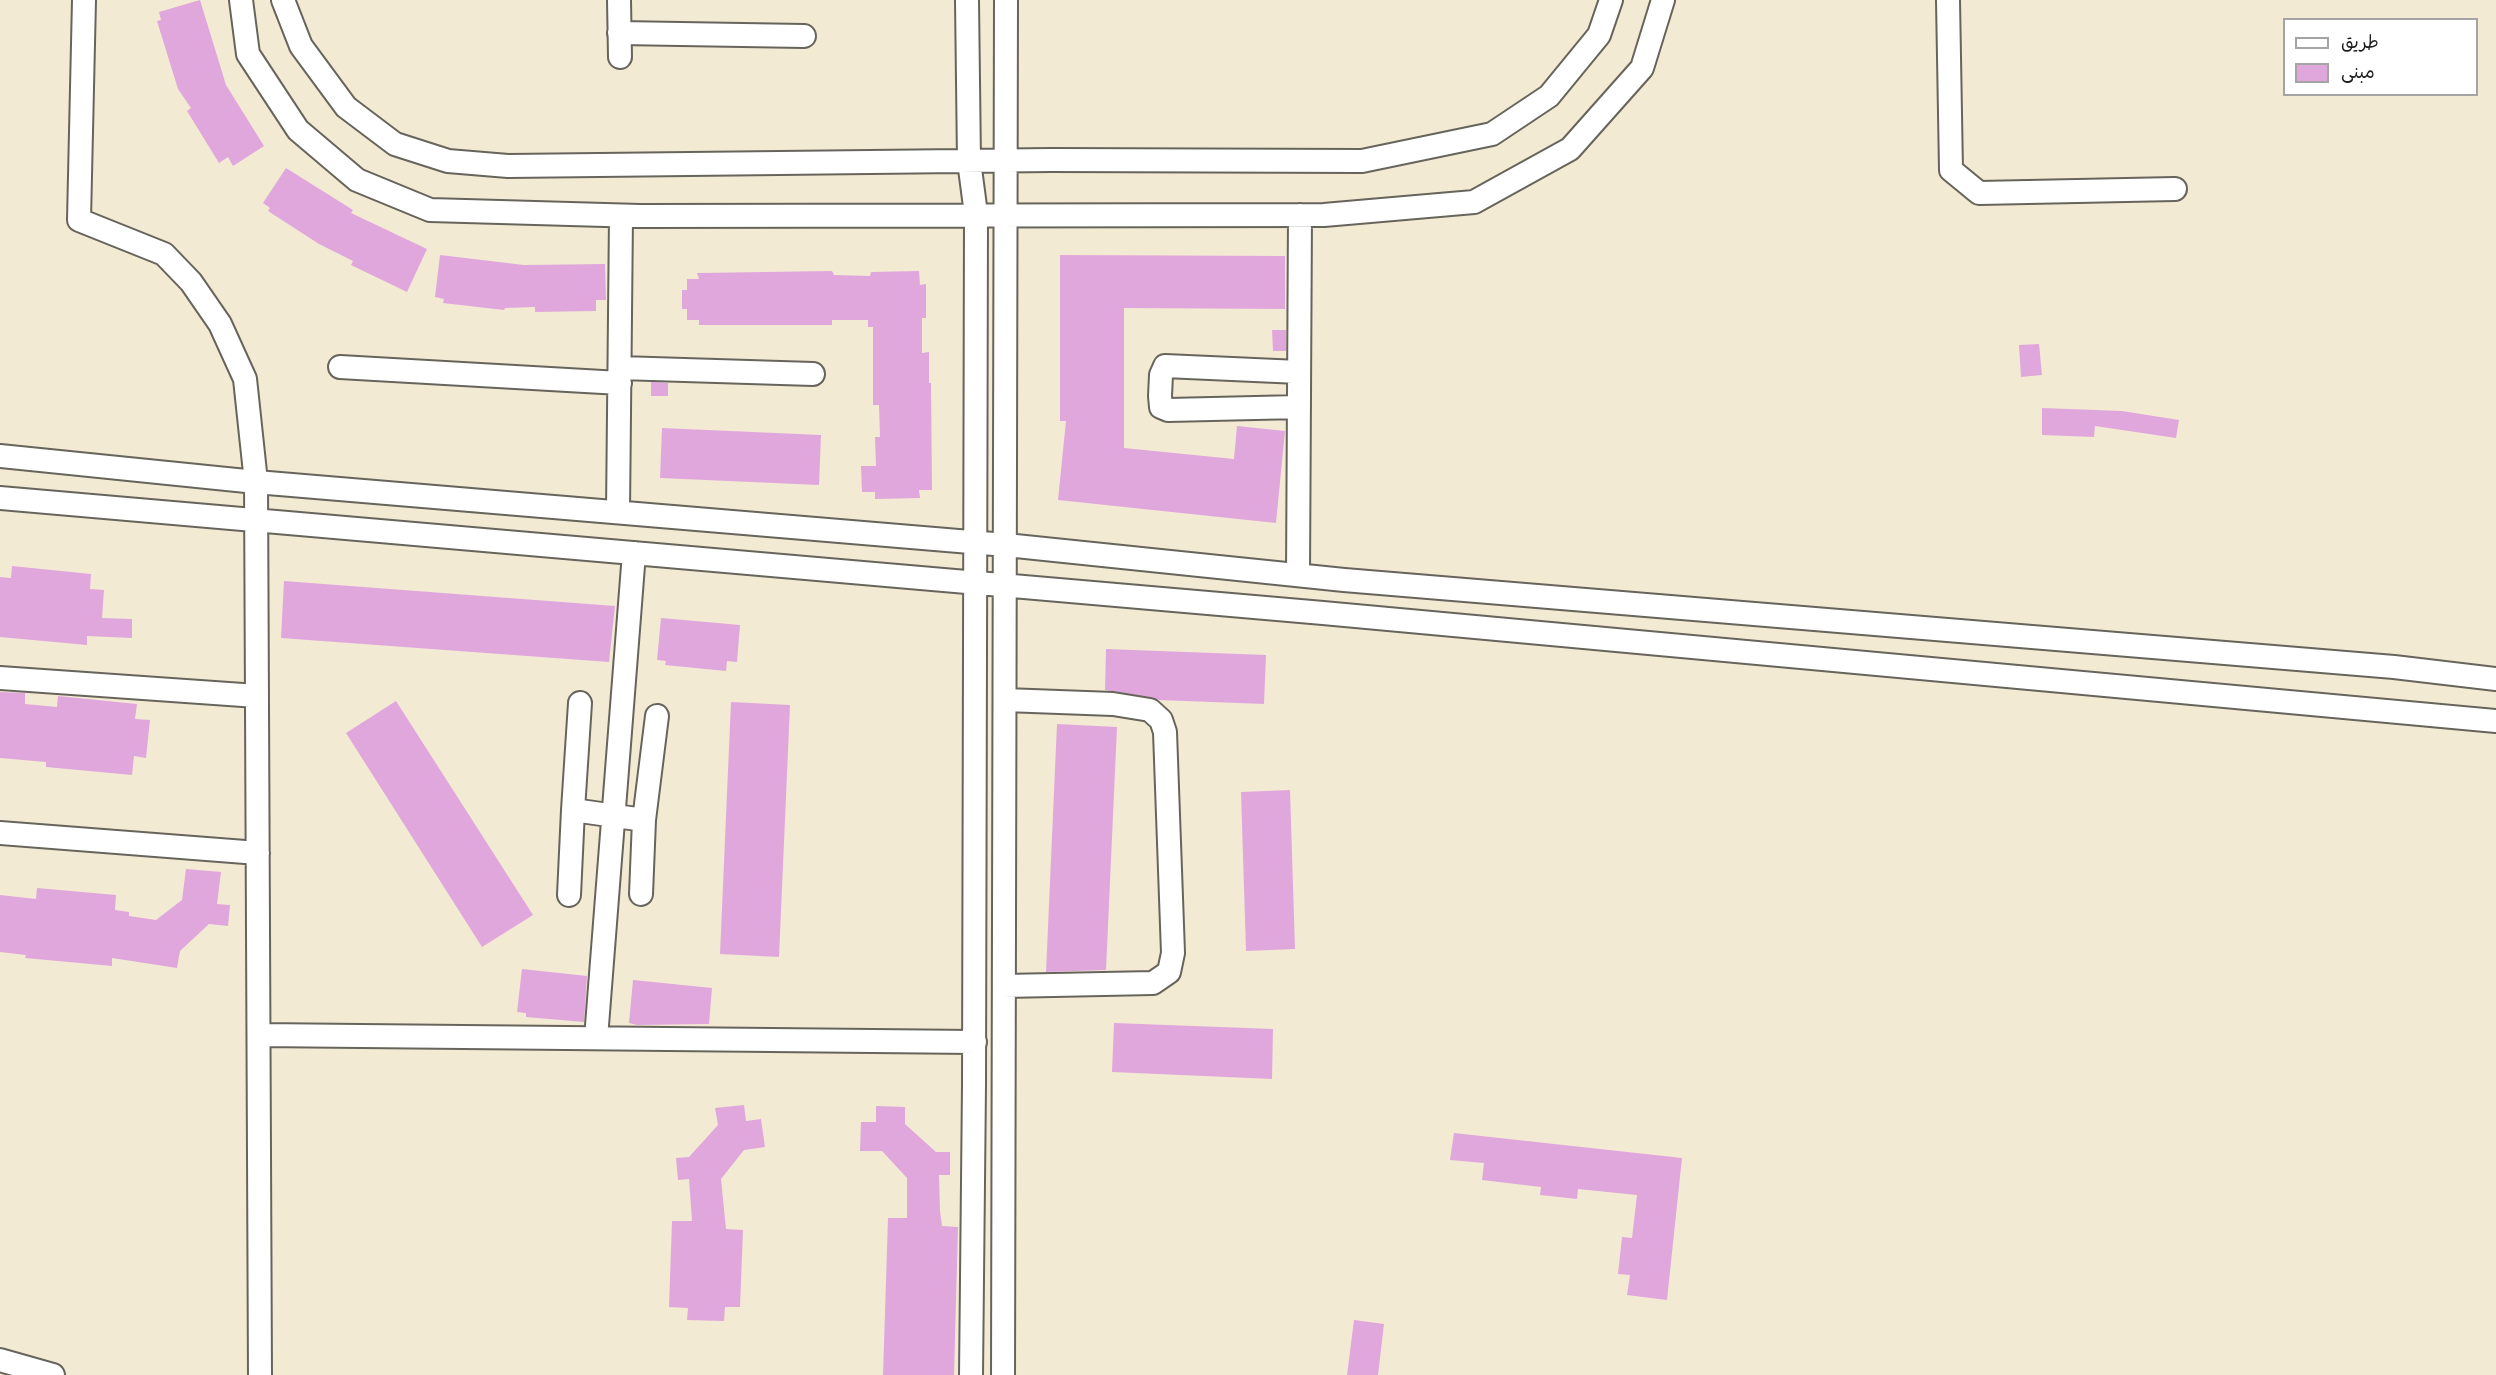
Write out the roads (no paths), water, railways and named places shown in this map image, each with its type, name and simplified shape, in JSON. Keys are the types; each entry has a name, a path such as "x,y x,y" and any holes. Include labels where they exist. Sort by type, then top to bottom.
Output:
{"street":[{"path":"84,0 79,220 164,254 191,282 220,324 245,379 256,482 260,1375"},
{"path":"241,0 249,54 297,130 357,180 429,210 621,216 976,214 1324,216 1474,202 1570,149 1642,69 1663,0"},
{"path":"284,0 302,46 346,107 395,144 448,161 508,166 1006,160 1362,161 1492,134 1549,96 1599,35 1611,0"},
{"path":"619,0 620,57"},
{"path":"967,0 969,161 976,214 975,1042 971,1375"},
{"path":"1003,1375 1006,0"},
{"path":"1948,0 1951,170 1965,182 1979,193 2175,189"},
{"path":"619,33 804,36"},
{"path":"1298,575 1300,215"},
{"path":"618,512 621,216"},
{"path":"1299,372 1166,366 1161,375 1160,396 1161,407 1168,410 1299,407"},
{"path":"340,367 620,376 813,374"},
{"path":"0,456 256,482 1005,545 1298,575 2382,666 2496,679"},
{"path":"0,498 976,582 2496,721"},
{"path":"596,1038 634,553"},
{"path":"0,678 257,696"},
{"path":"1004,986 1153,983 1169,972 1173,953 1167,768 1165,732 1161,720 1150,710 1113,704 1005,700"},
{"path":"569,895 580,703"},
{"path":"641,894 644,820 657,716"},
{"path":"573,810 613,818 644,820"},
{"path":"0,833 258,854"},
{"path":"259,1035 975,1042"},
{"path":"0,1360 53,1375"}]}
